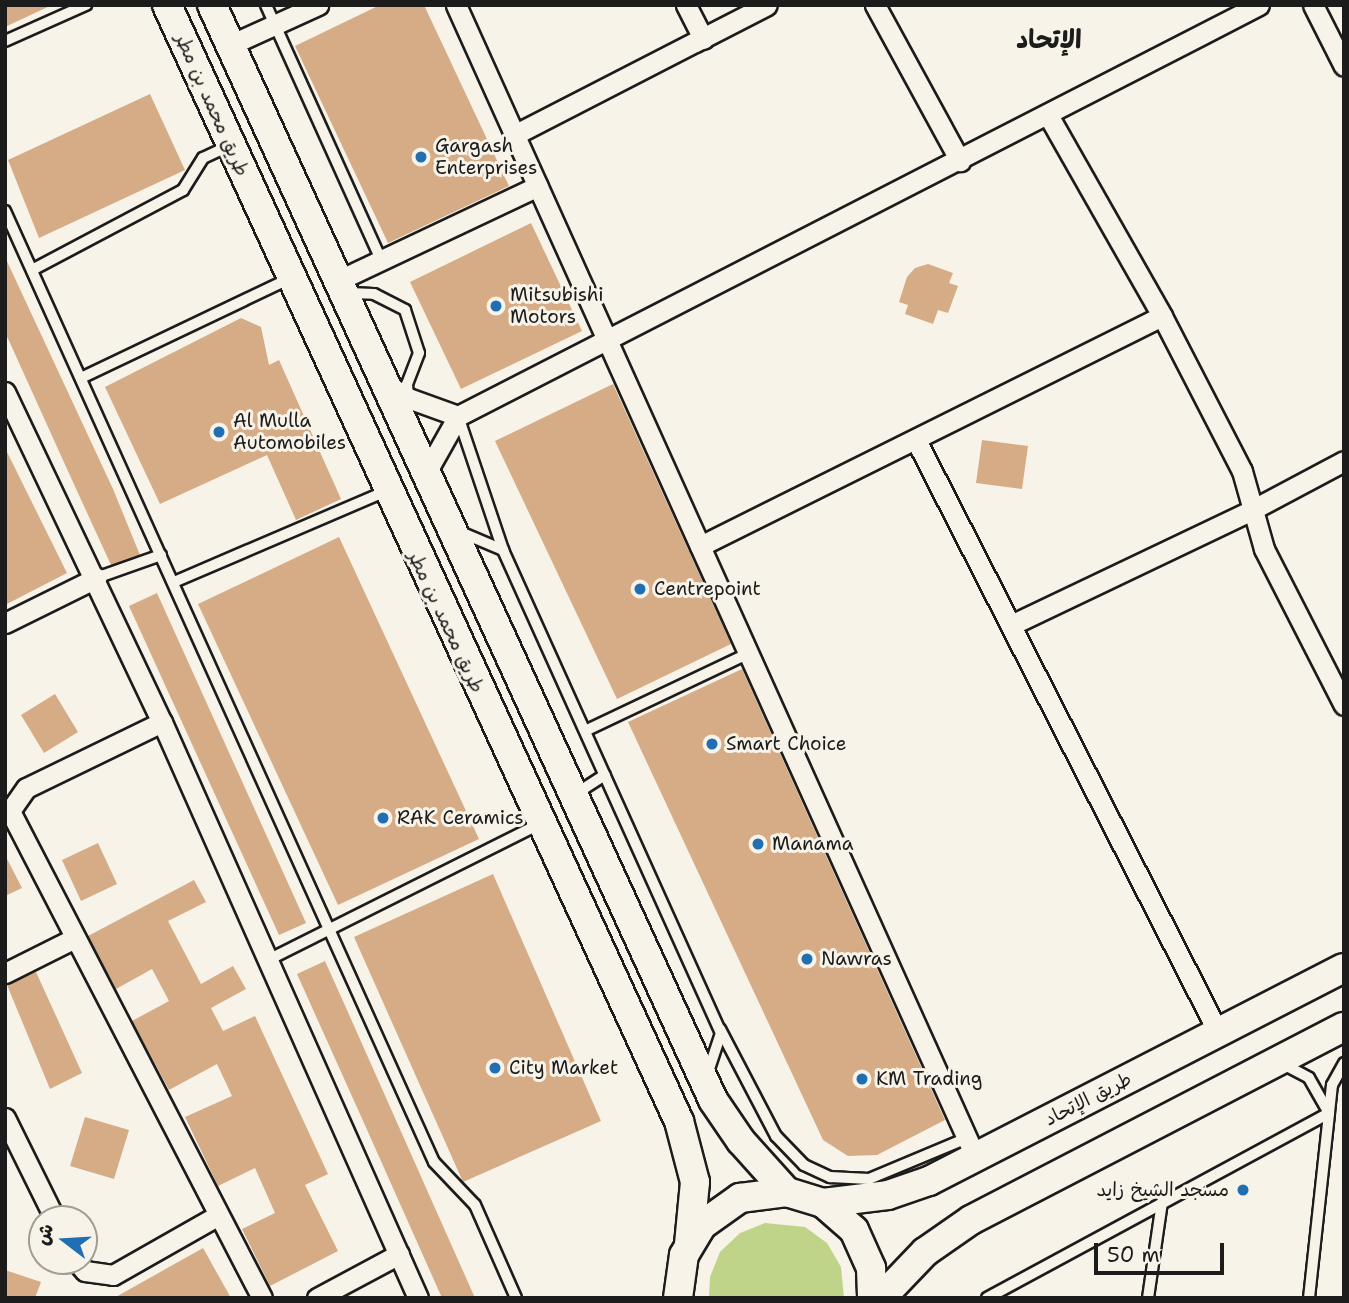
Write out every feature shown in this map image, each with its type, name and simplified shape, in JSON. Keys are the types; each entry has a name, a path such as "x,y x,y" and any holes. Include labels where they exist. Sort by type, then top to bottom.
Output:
{"street":[{"name":"طريق محمد بن مطر","path":"167,5 690,1150 695,1182 689,1244"},
{"path":"212,5 340,287 397,391 427,471 705,1082 732,1129 787,1192"},
{"path":"230,45 318,5"},
{"path":"456,5 971,1147"},
{"path":"686,5 703,39"},
{"path":"514,135 767,5"},
{"path":"875,5 960,161"},
{"path":"427,471 458,416 608,342 1259,5"},
{"path":"1313,5 1344,66"},
{"path":"1048,115 1162,316 1242,471 1264,549 1344,705"},
{"path":"340,287 381,260 537,186"},
{"path":"700,546 1162,316"},
{"path":"397,391 458,416"},
{"path":"5,392 162,722 418,1298"},
{"path":"916,440 1218,1032"},
{"path":"1011,625 1252,510 1344,461"},
{"path":"5,623 96,579"},
{"path":"162,722 26,788 10,811 217,1216 262,1298"},
{"path":"5,973 74,939"},
{"name":"طريق اﻹتحاد","path":"823,1203 888,1195 929,1181 971,1147 1218,1032 1344,968"},
{"path":"881,1298 916,1260 971,1220 1344,1027"},
{"path":"5,1118 48,1205"},
{"path":"673,1292 689,1244 720,1209 740,1198 787,1192 823,1203 854,1230 864,1248 872,1298"},
{"path":"98,1273 113,1275 217,1216"},
{"path":"317,1298 399,1254"}],"lane":[{"path":"5,41 86,5"},
{"path":"266,5 381,260"},
{"path":"32,270 183,190 203,158 230,145"},
{"path":"5,211 434,1162 475,1205 516,1298"},
{"path":"81,378 290,278"},
{"path":"340,287 374,294 405,310 419,353 407,384 397,391"},
{"path":"458,416 503,551 587,730 721,1033 705,1082"},
{"path":"174,582 387,491"},
{"path":"453,529 503,551"},
{"path":"96,579 161,555"},
{"path":"587,730 748,653"},
{"path":"573,795 605,775"},
{"path":"268,960 539,824"},
{"path":"714,1016 776,1136 804,1165 830,1177 869,1179 971,1147"},
{"path":"1309,1298 1332,1085 1344,1063"},
{"path":"1274,1064 1294,1067 1309,1078 1329,1113"},
{"path":"987,1298 1329,1113"},
{"path":"1148,1298 1162,1202"}],"green space":[{"path":"765,1223 805,1227 827,1243 841,1267 844,1298 709,1298 710,1277 720,1252 740,1233"}],"building":[{"path":"5,5 52,5 5,27"},
{"name":"Gargash Enterprises","path":"380,5 424,5 509,186 388,243 295,46"},
{"path":"150,94 185,170 39,238 8,160"},
{"name":"Mitsubishi Motors","path":"531,223 582,331 461,389 410,282"},
{"path":"5,257 113,489 140,555 111,565 72,480 5,332"},
{"path":"928,264 953,273 949,283 958,286 948,313 938,310 933,324 905,314 908,305 899,302 907,277 915,268"},
{"path":"241,318 261,327 269,365 279,360 341,499 296,520 267,455 160,504 105,387"},
{"name":"Centrepoint","path":"613,384 731,644 617,699 495,441"},
{"path":"982,440 1028,446 1022,489 976,483"},
{"path":"5,448 67,573 5,605"},
{"path":"339,537 479,839 338,905 198,604"},
{"path":"157,593 306,923 279,935 129,606"},
{"path":"742,669 945,1120 877,1155 848,1156 823,1140 628,722"},
{"path":"55,694 78,732 44,753 21,715"},
{"path":"98,843 117,884 81,901 62,860"},
{"path":"5,855 22,888 5,896"},
{"path":"493,874 601,1121 463,1182 354,937"},
{"path":"194,880 206,902 168,921 201,984 233,966 246,989 211,1008 223,1031 255,1016 328,1174 305,1185 338,1251 270,1286 242,1229 275,1213 255,1168 218,1186 185,1117 232,1096 217,1064 169,1090 132,1021 169,1001 152,969 116,989 88,936"},
{"path":"325,961 475,1298 442,1298 297,974"},
{"path":"36,972 82,1073 50,1089 7,985"},
{"path":"85,1117 129,1130 114,1179 70,1166"},
{"path":"203,1248 231,1298 114,1298"},
{"path":"5,1270 41,1282 35,1298 5,1298"}],"place":[{"name":"Gargash Enterprises","path":"421,157"},
{"name":"Mitsubishi Motors","path":"496,306"},
{"name":"Al Mulla Automobiles","path":"219,432"},
{"name":"Centrepoint","path":"640,589"},
{"name":"Smart Choice","path":"712,744"},
{"name":"RAK Ceramics","path":"383,818"},
{"name":"Manama","path":"758,844"},
{"name":"Nawras","path":"807,959"},
{"name":"City Market","path":"495,1068"},
{"name":"KM Trading","path":"862,1079"},
{"name":"مسجد الشيخ زايد","path":"1243,1190"}],"district":[{"name":"اﻹتحاد","path":"1049,39"}]}
